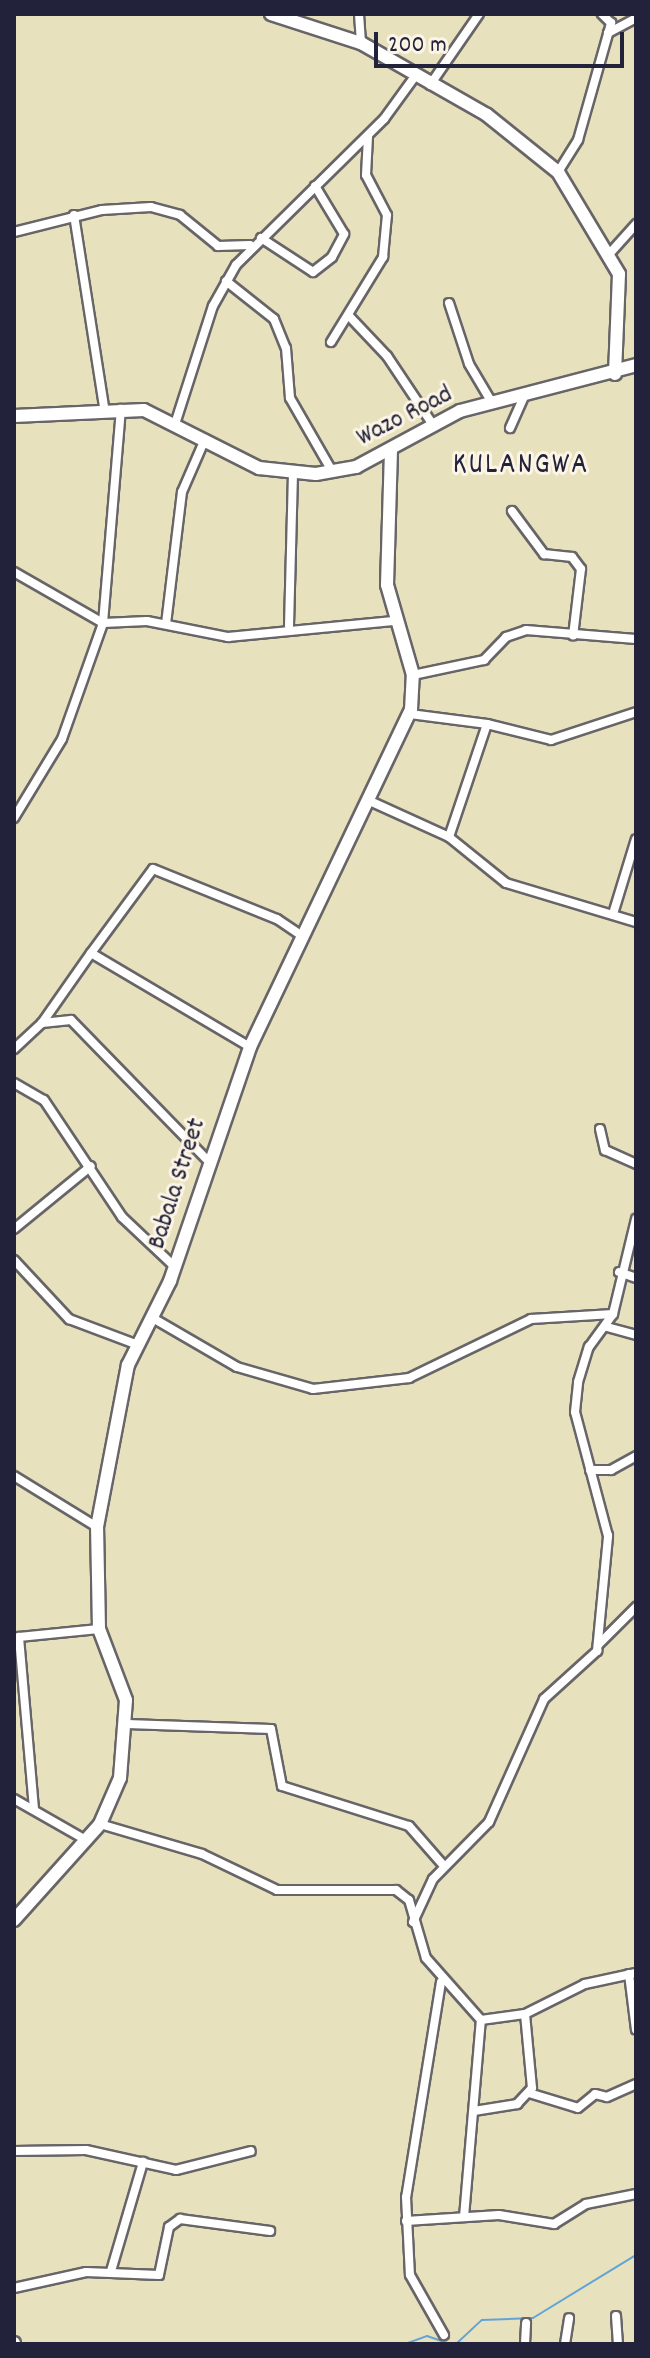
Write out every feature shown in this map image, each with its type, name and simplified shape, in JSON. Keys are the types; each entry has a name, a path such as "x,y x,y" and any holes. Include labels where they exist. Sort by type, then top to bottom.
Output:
{"street":[{"path":"271,14 361,43 413,79 487,115 558,172 611,252 620,304 615,374"},
{"path":"359,14 361,43"},
{"path":"429,87 479,14"},
{"path":"558,172 578,140 608,33 611,18 602,14"},
{"path":"608,33 636,18"},
{"path":"176,421 226,281 250,245 369,135 413,79"},
{"path":"331,342 350,317 383,257 387,215 366,175 369,135"},
{"path":"261,238 313,272 332,257 344,234 315,186"},
{"path":"14,232 74,215 151,207 180,215 218,246 250,245"},
{"path":"74,215 104,407"},
{"path":"611,252 636,224"},
{"path":"226,281 274,319 286,348 290,398 332,471"},
{"path":"449,303 469,364 491,401"},
{"path":"350,317 387,356 433,425"},
{"name":"Wazo Road","path":"14,416 121,407 176,421 259,468 293,475 332,471 391,450 433,425 491,401 615,374 636,365"},
{"path":"510,428 525,395"},
{"path":"14,818 62,739 103,623 121,407"},
{"path":"166,624 182,492 206,437"},
{"name":"Babala Street","path":"14,1920 100,1824 120,1778 127,1724 122,1684 99,1629 97,1527 135,1344 175,1267 206,1159 250,1047 372,802 410,714 413,675 393,621 391,450"},
{"path":"289,626 293,475"},
{"path":"512,511 544,554 572,557 581,569 573,636"},
{"path":"14,572 103,623 166,624 228,637 289,626 393,621"},
{"path":"413,675 484,660 518,631 636,639"},
{"path":"410,714 487,724 551,740 636,712"},
{"path":"449,837 487,724"},
{"path":"372,802 449,837 493,877 636,922"},
{"path":"613,914 636,852 636,839"},
{"path":"14,1049 42,1023 153,869 277,919 305,937"},
{"path":"91,953 250,1047"},
{"path":"42,1023 71,1020 206,1159"},
{"path":"14,1083 44,1100 91,1166 122,1217 175,1267"},
{"path":"600,1129 605,1150 636,1164"},
{"path":"14,1229 91,1166"},
{"path":"413,1922 444,1866 489,1822 544,1699 591,1661 598,1645 608,1536 575,1412 578,1382 589,1347 607,1327 613,1314 619,1272 636,1219"},
{"path":"14,1260 69,1319 135,1344"},
{"path":"619,1272 636,1278"},
{"path":"151,1317 237,1367 324,1389 409,1378 521,1322 613,1314"},
{"path":"607,1327 636,1335"},
{"path":"590,1470 611,1470 636,1456"},
{"path":"14,1476 97,1527"},
{"path":"598,1645 636,1607"},
{"path":"34,1809 19,1637 99,1629"},
{"path":"127,1724 271,1729 282,1786 409,1826 444,1866"},
{"path":"14,1799 86,1840"},
{"path":"100,1824 214,1858 277,1890 396,1890 409,1900 413,1922 441,1982 481,2020"},
{"path":"481,2020 525,2014 585,1984 632,1974 636,2030"},
{"path":"441,1982 407,2173 406,2221 410,2275 444,2335"},
{"path":"474,2111 517,2104 529,2093 533,2065 525,2014"},
{"path":"464,2217 481,2020"},
{"path":"529,2093 578,2108 595,2094 607,2097 636,2084"},
{"path":"14,2151 52,2146 176,2170 251,2151"},
{"path":"111,2271 143,2162"},
{"path":"406,2221 464,2217 554,2224 586,2204 636,2194"},
{"path":"14,2288 111,2271 159,2275 169,2227 180,2219 270,2231"},
{"path":"616,2316 618,2344"},
{"path":"565,2344 569,2318"},
{"path":"525,2344 526,2323"}],"waterway":[{"path":"456,2344 482,2320 533,2318 636,2255"},
{"path":"405,2344 427,2336 450,2344"}],"district":[{"name":"KULANGWA","path":"521,467"}]}
